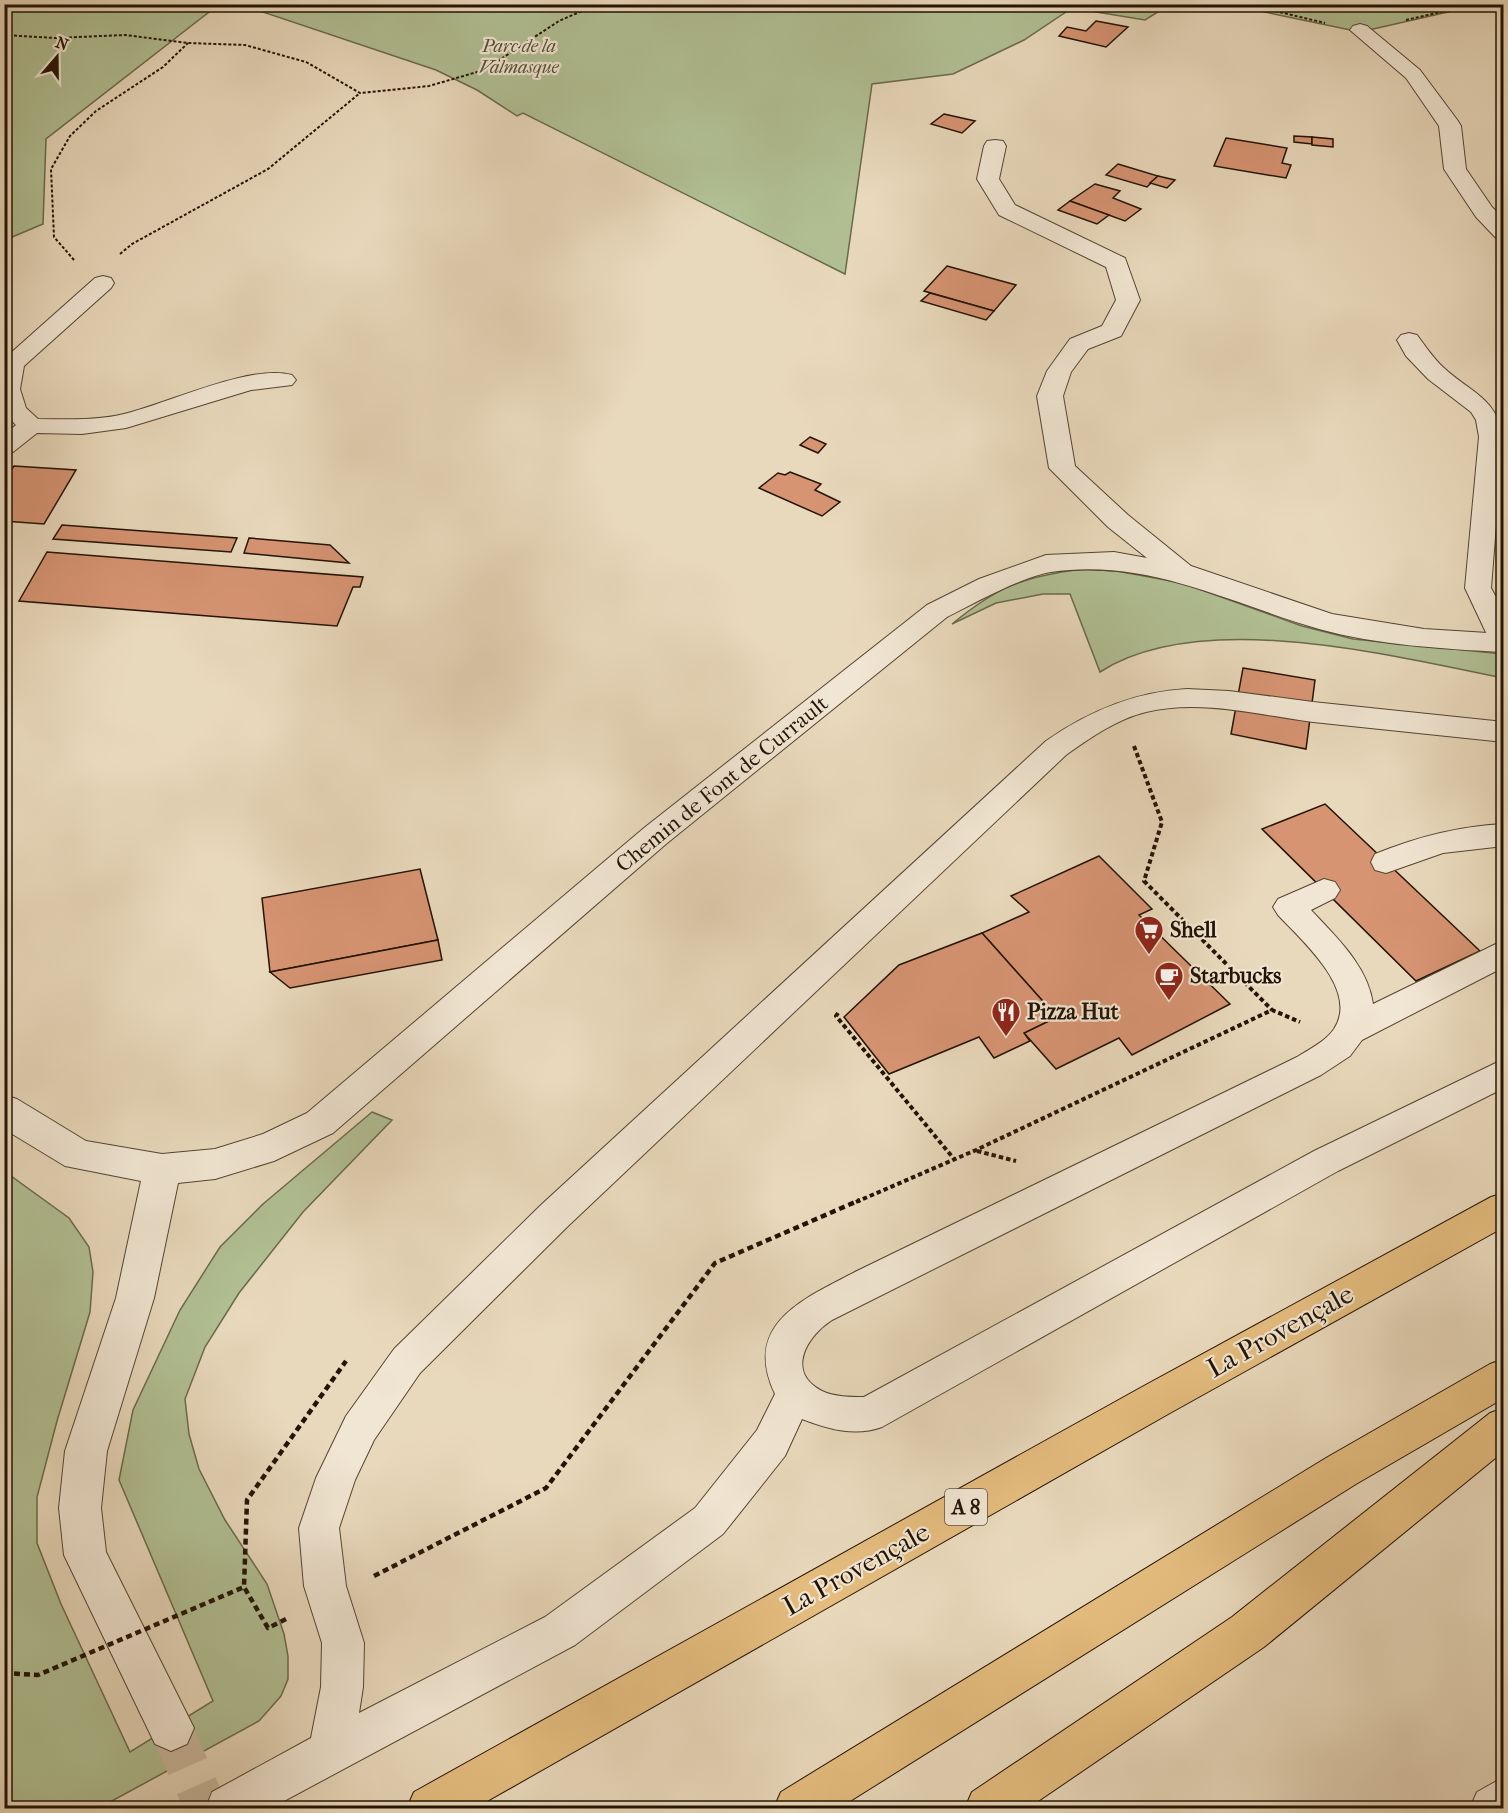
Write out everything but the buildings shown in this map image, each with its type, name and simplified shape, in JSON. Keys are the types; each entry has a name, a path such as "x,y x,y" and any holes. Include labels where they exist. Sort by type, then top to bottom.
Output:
{"highway":[{"name":"La Provençale","path":"429,1809 1166,1394 1503,1208"},
{"path":"797,1809 1341,1471 1503,1377"},
{"path":"988,1809 1248,1632 1503,1426"}],"street":[{"path":"1360,30 1413,74 1450,126 1455,169 1484,212 1503,233"},
{"path":"995,146 988,179 1007,210 1117,263 1128,300 1112,332 1079,344 1059,371 1050,396 1062,468 1118,521 1183,573"},
{"name":"Chemin de Font de Currault","path":"4,1109 78,1155 162,1169 215,1164 274,1146 320,1123 655,836 937,611 989,585 1046,564 1114,561 1183,573 1328,622 1424,638 1503,642"},
{"path":"162,1169 135,1298 86,1451 80,1508 85,1555 171,1728"},
{"path":"1493,1809 1503,1800"}],"lane":[{"path":"31,426 15,411 8,389 13,364 103,283"},
{"path":"1409,340 1414,351 1436,374 1480,407 1488,420 1491,437 1478,588 1503,642"},
{"path":"4,447 31,426 82,427 126,421 249,383 284,380"},
{"path":"330,1751 342,1687 343,1643 326,1586 320,1528 336,1478 360,1428 407,1361 570,1201 1033,769 1076,734 1121,711 1146,703 1176,699 1212,699 1503,732"},
{"path":"1386,862 1425,845 1472,836 1503,835"},
{"path":"1324,890 1289,907 1348,973 1357,993 1352,1030"},
{"path":"1500,949 1352,1030 1339,1045 1309,1066 870,1282 805,1318 790,1337 783,1357 784,1377 795,1393 812,1406 839,1414 868,1415 1326,1161 1503,1072"},
{"path":"228,1809 330,1751 560,1631 709,1521 771,1443 795,1393"}],"path":[{"path":"188,43 163,67 96,111 70,136 51,169 54,237 68,255 103,283 114,259 132,244 268,169 360,93 429,86 484,70 559,21 598,4"},
{"path":"4,34 55,38 125,35 188,43 245,45 306,62 360,93"},
{"path":"1121,711 1162,822 1144,880 1272,1010"},
{"path":"841,1010 836,1016 954,1159"},
{"path":"4,1673 38,1675 244,1587"}],"green space":[{"name":"Parc de la Valmasque","path":"1169,4 1145,20 1072,8 1024,40 953,74 872,84 845,274 523,113 517,116 477,90 436,70 242,5"},
{"path":"4,5 218,5 46,139 43,224 5,240"},
{"path":"1231,5 1479,5 1360,32"},
{"path":"1081,569 1117,571 1182,583 1302,626 1353,639 1503,654 1503,678 1354,649 1298,642 1242,640 1190,642 1142,653 1100,672 1070,594 1043,594 996,603 952,624 983,601 1011,586 1042,576"},
{"path":"372,1112 392,1120 303,1212 239,1293 205,1347 185,1399 189,1434 199,1469 225,1520 267,1584 284,1634 288,1656 288,1679 281,1696 259,1721 99,1808 5,1808 4,1171 69,1218 89,1247 93,1272 90,1312 37,1497 37,1543 61,1604 130,1752 213,1701 119,1480 133,1410 180,1310 220,1247 263,1204"}],"tunnel":[{"path":"171,1728 206,1808"}],"place":[{"name":"Shell","path":"1149,956"},
{"name":"Starbucks","path":"1169,1002"},
{"name":"Pizza Hut","path":"1006,1038"}]}
